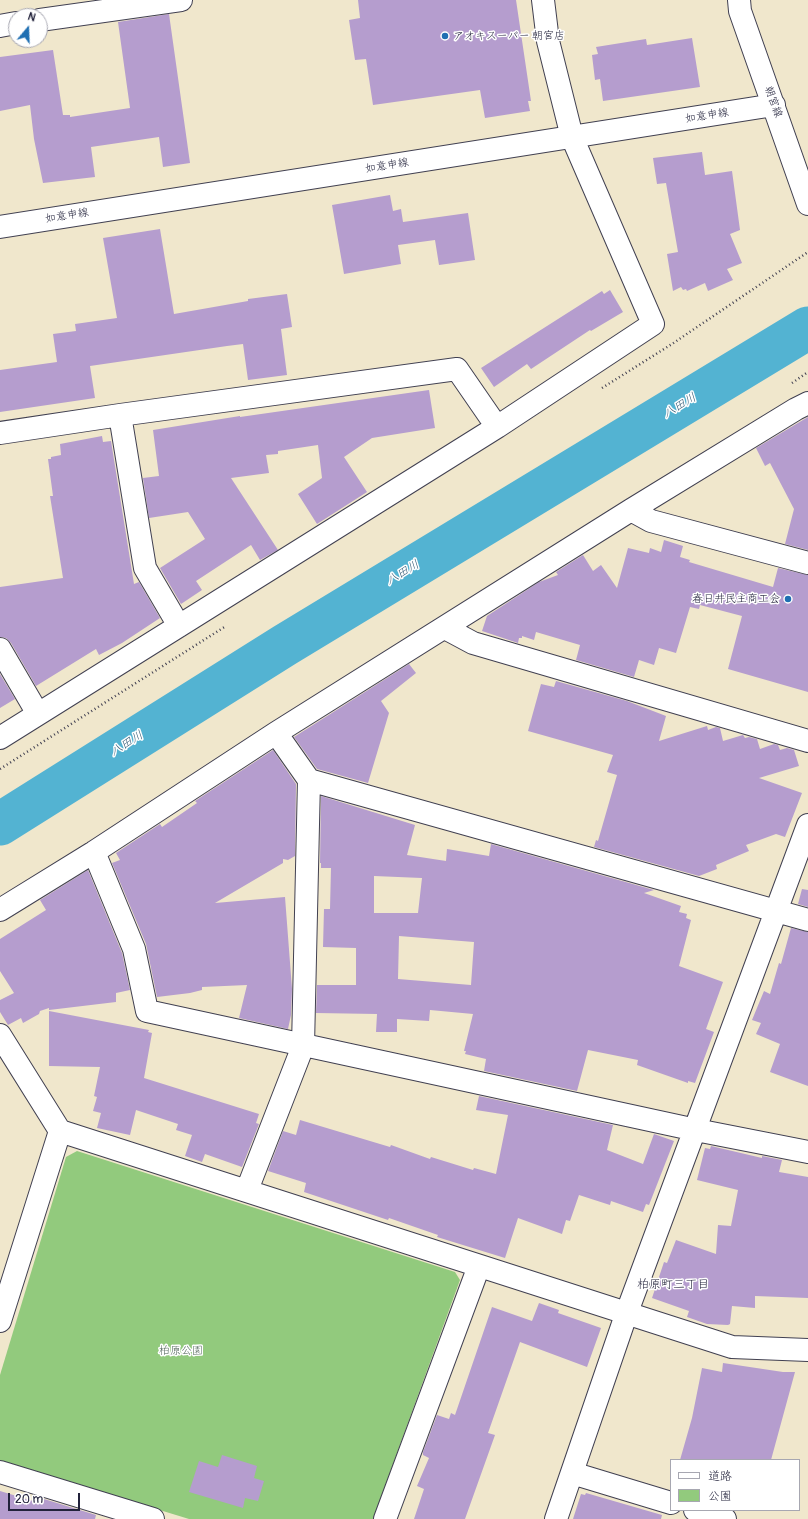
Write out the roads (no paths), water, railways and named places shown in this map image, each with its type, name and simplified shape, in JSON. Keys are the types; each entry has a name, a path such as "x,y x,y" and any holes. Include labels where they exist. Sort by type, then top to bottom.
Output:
{"street":[{"path":"48,19 178,0"},
{"path":"0,738 497,428 653,324 572,138 548,41 543,0"},
{"name":"朝宮線","path":"739,0 740,11 808,204"},
{"name":"如意申線","path":"0,226 572,138 774,105"},
{"path":"0,433 120,414 457,369 497,428"},
{"path":"0,910 94,852 276,733 631,510 796,409 808,404"},
{"path":"120,414 145,568 178,626"},
{"path":"631,510 651,521 808,563"},
{"path":"445,628 473,643 808,741"},
{"path":"0,649 38,714"},
{"path":"246,1190 302,1046 309,780 276,733"},
{"path":"309,780 808,920"},
{"path":"556,1519 628,1312 808,825"},
{"path":"94,852 134,949 147,1011 302,1046 696,1130 808,1152"},
{"path":"0,1035 60,1131 479,1266 628,1312 732,1347 808,1350"},
{"path":"0,1321 5,1288 60,1131"},
{"path":"384,1519 479,1266"},
{"path":"0,1472 153,1519"},
{"path":"572,1473 670,1503"},
{"path":"698,1511 725,1519"}],"waterway":[{"name":"八田川","path":"0,824 285,645 808,328"}],"place":[{"name":"アオキスーパー 朝宮店","path":"445,36"},
{"name":"春日井民主商工会","path":"788,599"}],"district":[{"name":"柏原町三丁目","path":"673,1285"}],"park label":[{"name":"柏原公園","path":"181,1351"}]}
